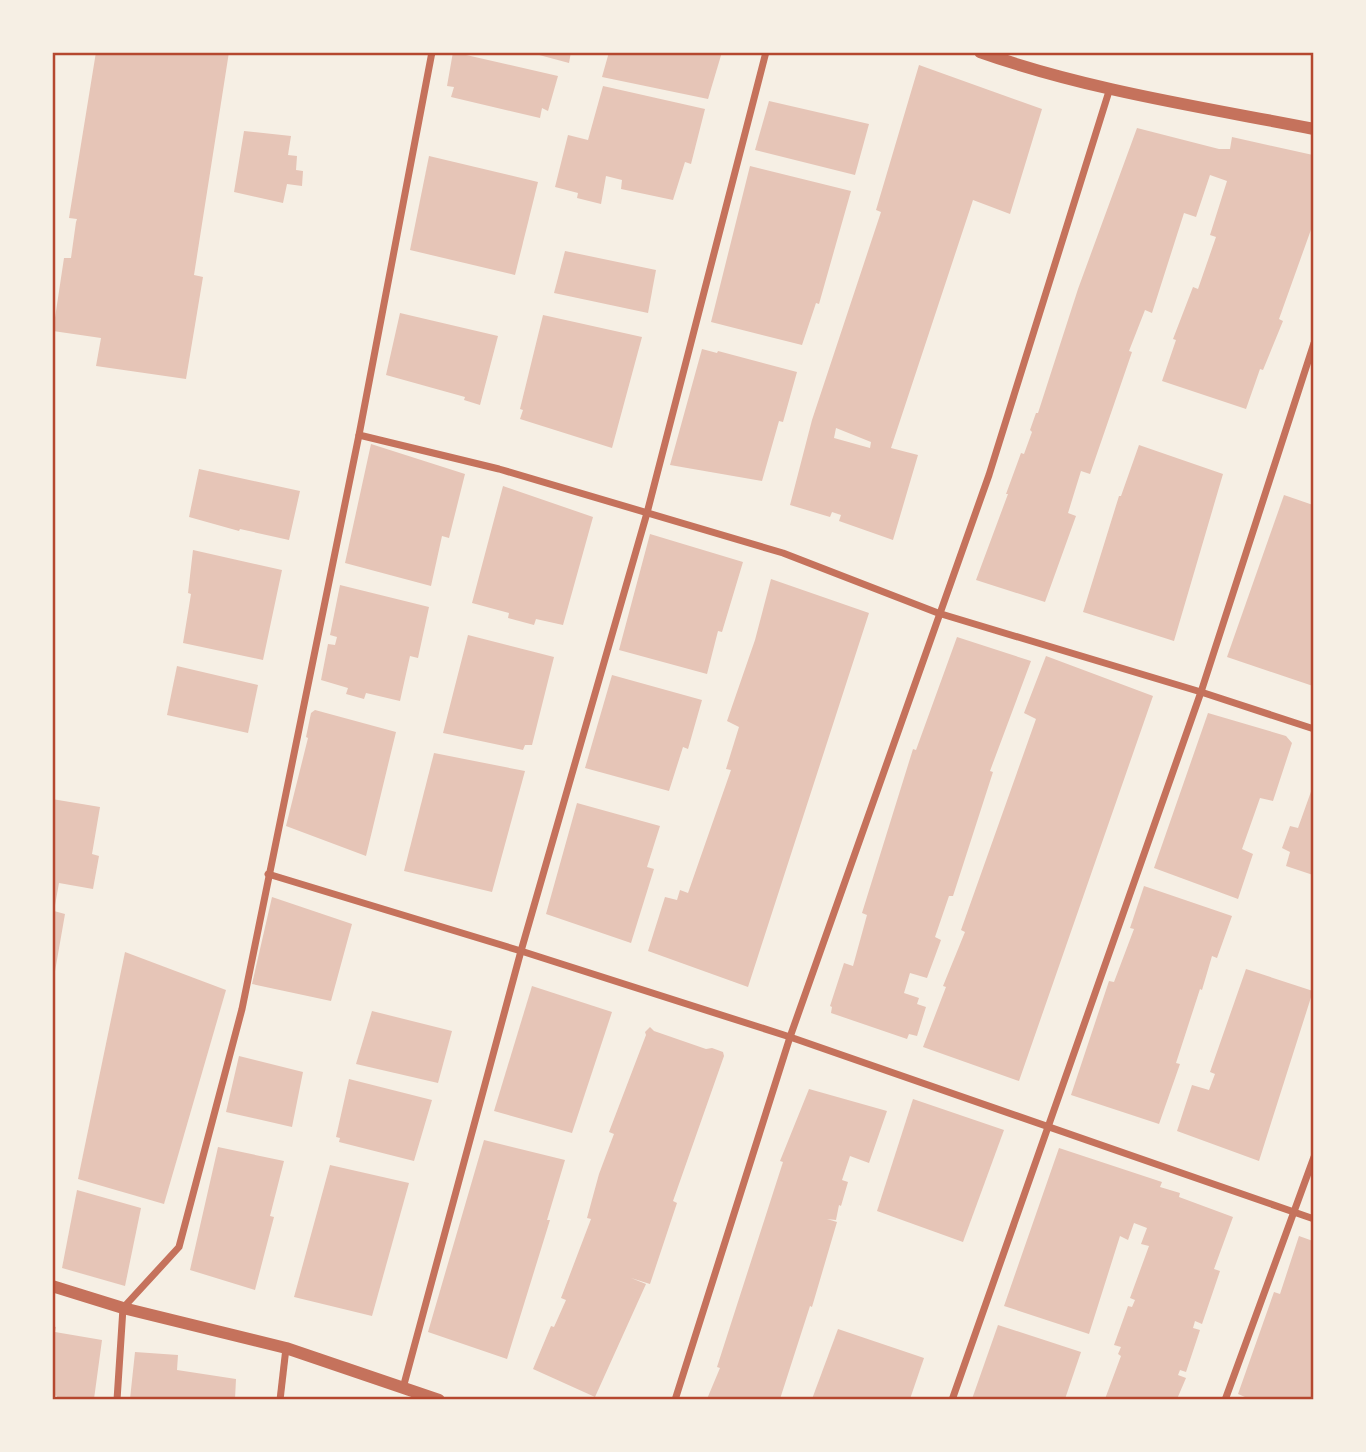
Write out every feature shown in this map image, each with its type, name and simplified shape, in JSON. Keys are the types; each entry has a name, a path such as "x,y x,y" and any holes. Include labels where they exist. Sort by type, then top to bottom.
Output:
{"street":[{"path":"117,1399 123,1308 179,1247 242,1009 359,435 432,52"},
{"path":"403,1388 521,951 647,513 766,52"},
{"path":"980,52 1110,88 1314,129"},
{"path":"675,1399 790,1037 989,475 1110,88"},
{"path":"952,1399 1201,692 1314,343"},
{"path":"359,435 499,468 783,553 938,613 1314,729"},
{"path":"268,874 790,1037 1314,1219"},
{"path":"1225,1399 1314,1157"},
{"path":"52,1286 123,1308 286,1348 439,1399"},
{"path":"280,1399 286,1348"}],"building":[{"path":"96,52 229,52 194,275 203,277 186,379 96,366 101,338 53,331 64,258 71,258 77,219 69,218"},
{"path":"453,52 558,76 548,111 542,108 540,118 451,97 454,87 447,86"},
{"path":"528,52 571,52 569,63"},
{"path":"609,52 722,52 708,99 602,77"},
{"path":"919,65 1042,109 1010,214 973,200 891,448 918,455 893,540 839,521 841,515 832,512 830,517 790,505 812,420 881,212 876,210","holes":["836,428 871,442 870,448 834,438"]},
{"path":"603,86 705,109 691,164 685,162 673,200 621,189 622,180 606,176 601,204 577,198 578,193 555,187 568,135 588,140"},
{"path":"769,101 869,124 855,175 755,150"},
{"path":"1137,128 1219,149 1230,149 1232,137 1313,155 1313,224 1279,319 1283,321 1263,370 1260,369 1246,409 1162,381 1176,340 1173,339 1193,287 1198,289 1216,237 1210,235 1227,181 1210,175 1196,217 1184,213 1152,313 1145,310 1129,351 1132,352 1090,474 1081,471 1068,513 1076,516 1045,602 976,580 1021,453 1024,454 1032,432 1030,430 1078,289"},
{"path":"244,131 291,136 288,155 297,156 296,170 303,171 302,186 287,184 283,203 234,192"},
{"path":"429,156 538,182 515,275 410,250"},
{"path":"750,166 851,191 819,304 816,303 802,345 711,322"},
{"path":"565,251 656,270 648,313 554,293"},
{"path":"400,313 498,336 480,405 464,400 465,397 386,375"},
{"path":"543,315 642,337 612,448 520,419 523,410 520,409"},
{"path":"702,349 797,372 783,422 779,421 762,481 670,465"},
{"path":"371,444 465,474 449,538 442,536 431,586 345,563"},
{"path":"1139,445 1223,474 1174,641 1083,612 1119,496"},
{"path":"199,469 300,491 289,540 240,529 239,531 189,517"},
{"path":"503,486 593,517 563,625 536,619 534,625 508,618 509,613 472,603"},
{"path":"1284,495 1313,505 1313,686 1227,657"},
{"path":"650,534 743,562 722,632 718,631 707,674 619,650"},
{"path":"193,550 282,570 263,660 183,643 191,594 188,593"},
{"path":"771,579 869,613 748,987 648,951 665,897 677,900 680,890 688,893 731,770 726,769 739,727 727,721 755,640"},
{"path":"340,585 429,607 418,658 410,656 400,701 366,693 364,699 346,694 348,688 321,680 328,644 335,645 337,637 330,635"},
{"path":"468,635 554,657 532,745 525,745 523,750 443,733"},
{"path":"957,637 1031,661 990,771 993,772 953,896 949,896 935,937 941,940 927,978 910,973 904,993 919,998 917,1004 926,1007 917,1036 909,1034 907,1039 831,1013 830,1006 844,963 853,966 867,915 862,913 913,749 916,750"},
{"path":"1046,656 1153,696 1019,1081 923,1047 946,987 943,986 965,932 961,930 1036,719 1024,713"},
{"path":"177,666 258,685 248,733 167,715"},
{"path":"612,675 702,700 688,749 683,747 669,791 585,768"},
{"path":"315,710 396,732 366,856 286,826 308,738 306,737 311,713"},
{"path":"1208,713 1286,736 1292,743 1273,801 1260,798 1242,849 1253,854 1238,899 1154,868"},
{"path":"434,753 525,771 492,892 404,871"},
{"path":"1313,786 1313,875 1286,866 1290,852 1282,848 1290,826 1298,828"},
{"path":"52,799 100,807 92,854 99,856 93,889 59,883 54,911 65,914 54,977"},
{"path":"577,803 660,826 647,867 654,869 631,943 546,914"},
{"path":"1144,886 1232,916 1217,958 1212,956 1202,990 1200,989 1176,1063 1180,1064 1159,1124 1071,1095 1109,981 1114,982 1134,929 1130,928"},
{"path":"272,897 352,924 331,1001 252,984"},
{"path":"125,952 226,990 164,1204 78,1179"},
{"path":"1246,969 1313,991 1259,1161 1177,1131 1192,1085 1209,1090 1215,1074 1210,1072"},
{"path":"532,986 612,1012 572,1133 494,1111"},
{"path":"372,1011 452,1031 438,1083 356,1064"},
{"path":"650,1027 654,1031 706,1049 723,1052 724,1056 673,1201 677,1203 650,1284 631,1278 646,1284 595,1397 533,1369 551,1326 554,1327 566,1300 561,1298 591,1219 587,1218 614,1134 609,1132 645,1032"},
{"path":"239,1056 303,1072 292,1127 226,1112"},
{"path":"349,1079 432,1100 414,1161 339,1142 340,1138 336,1137"},
{"path":"809,1089 887,1111 869,1163 850,1156 842,1180 848,1182 836,1220 827,1219 837,1222 812,1307 810,1306 780,1399 707,1399 720,1368 717,1367 783,1162 780,1161"},
{"path":"913,1099 1004,1130 963,1242 877,1211"},
{"path":"484,1140 565,1160 547,1220 550,1220 507,1359 428,1332"},
{"path":"218,1147 284,1161 270,1216 274,1217 255,1290 190,1270"},
{"path":"1059,1148 1162,1182 1160,1187 1180,1193 1179,1197 1233,1217 1214,1269 1220,1271 1202,1324 1195,1321 1193,1328 1200,1330 1186,1372 1180,1370 1178,1375 1186,1378 1177,1399 1105,1399 1121,1356 1118,1354 1121,1347 1114,1345 1128,1306 1132,1307 1135,1300 1130,1298 1149,1246 1141,1244 1147,1228 1134,1223 1128,1240 1120,1236 1089,1334 1004,1306"},
{"path":"330,1165 409,1183 372,1316 294,1297"},
{"path":"77,1190 141,1208 125,1286 62,1268"},
{"path":"1299,1236 1313,1241 1313,1399 1244,1399 1245,1397 1238,1394 1274,1292 1280,1294"},
{"path":"998,1325 1081,1352 1065,1399 972,1399"},
{"path":"52,1326 56,1327 55,1332 102,1340 94,1399 57,1399 57,1396 52,1395"},
{"path":"838,1329 924,1358 910,1399 812,1399"},
{"path":"135,1352 178,1355 177,1370 236,1379 235,1399 130,1399"}]}
